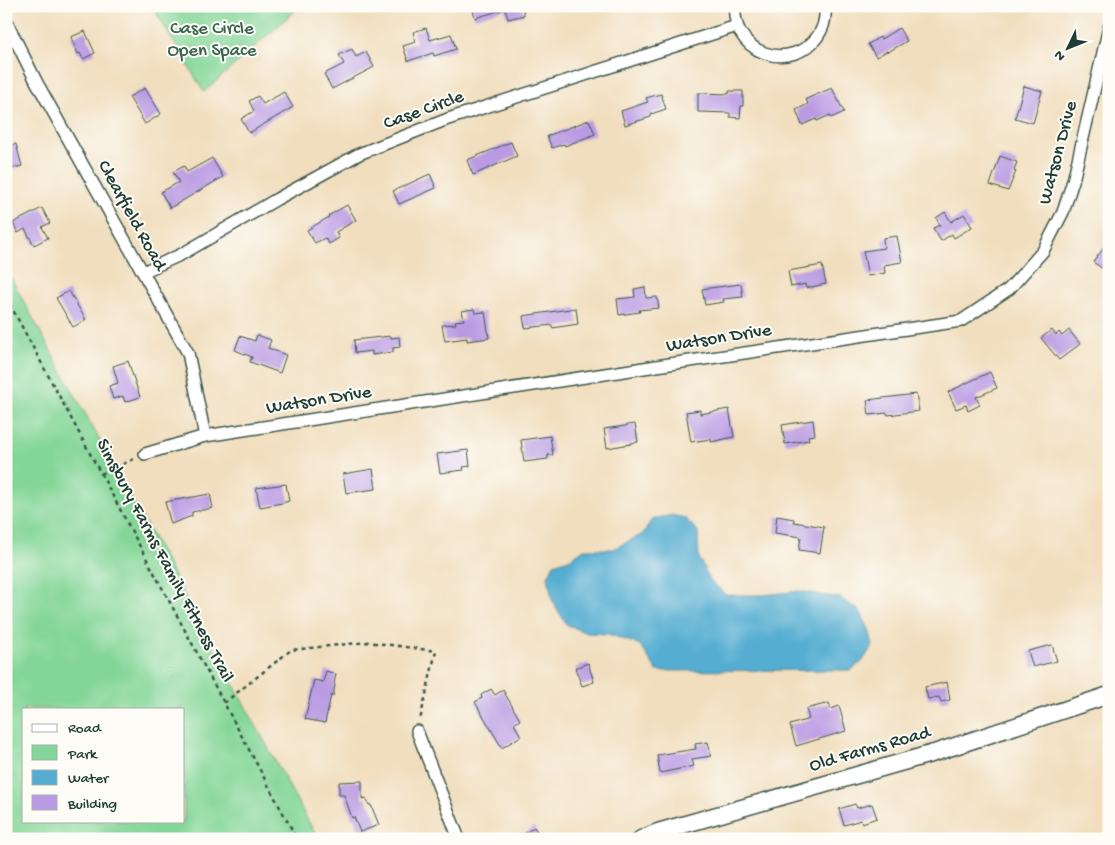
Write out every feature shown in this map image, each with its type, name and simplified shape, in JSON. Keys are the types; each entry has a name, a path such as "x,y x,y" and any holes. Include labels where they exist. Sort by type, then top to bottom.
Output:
{"street":[{"path":"735,6 734,12 737,26 745,40 756,50 771,56 786,56 801,52 814,42 822,29 826,14 825,6"},
{"name":"Clearfield Road","path":"6,21 37,83 188,353 205,436"},
{"name":"Case Circle","path":"143,272 182,254 277,199 368,151 448,119 737,26"},
{"name":"Watson Drive","path":"145,454 205,436 961,321 1009,289 1043,250 1059,220 1073,181 1109,27"},
{"name":"Old Farms Road","path":"641,839 658,832 934,754 1109,695"},
{"path":"417,731 459,839"}],"path":[{"name":"Simsbury Farms Family Fitness Trail","path":"6,297 297,839"},
{"path":"101,474 145,454"},
{"path":"224,703 291,650 368,642 436,651 417,731"}],"green space":[{"name":"Case Circle Open Space","path":"152,6 306,6 296,10 204,92"},
{"path":"6,269 318,839 6,839"}],"water":[{"path":"672,515 685,518 698,531 699,558 710,580 726,595 762,595 799,591 840,598 860,611 869,629 873,645 862,662 851,670 657,671 640,645 608,634 586,633 566,624 552,600 548,576 554,564 571,558 584,549 613,549 643,534 652,519"}],"building":[{"path":"472,6 522,6 524,15 508,19 505,9 475,18"},
{"path":"426,28 430,40 451,34 456,49 434,56 433,53 408,61 403,46 416,42 413,32"},
{"path":"899,28 907,41 876,57 868,44 880,37 881,39"},
{"path":"85,31 95,53 83,59 80,53 78,54 71,37"},
{"path":"352,49 356,57 366,52 374,67 332,89 324,74 344,64 339,55"},
{"path":"1024,86 1042,91 1033,123 1015,118"},
{"path":"145,88 161,114 145,124 129,97"},
{"path":"832,88 844,112 831,118 830,115 802,125 796,110 808,104 806,99"},
{"path":"729,91 743,91 743,106 741,106 740,118 730,117 730,113 698,112 698,93 729,94"},
{"path":"284,92 293,107 249,133 241,119 254,111 249,101 258,96 263,104"},
{"path":"661,94 666,109 651,114 651,117 625,125 621,111 648,102 646,98"},
{"path":"589,120 595,134 565,146 564,144 552,148 547,136"},
{"path":"511,142 517,156 473,175 467,160"},
{"path":"16,144 22,166 6,170 6,147"},
{"path":"1000,156 1017,162 1014,170 1016,171 1008,191 990,185"},
{"path":"212,158 223,177 170,208 161,192 179,182 173,172 184,166 187,172"},
{"path":"430,174 436,188 399,204 393,191"},
{"path":"347,205 356,220 336,232 339,238 329,244 325,238 315,243 307,230"},
{"path":"42,208 50,223 42,227 48,238 34,245 25,229 18,233 13,223"},
{"path":"945,212 951,222 964,214 972,227 954,238 952,234 941,241 933,228 940,225 936,218"},
{"path":"897,236 902,262 884,265 885,273 868,276 863,251 884,248 883,238"},
{"path":"1109,241 1109,273 1093,262"},
{"path":"822,265 826,284 806,288 805,284 791,287 788,271"},
{"path":"741,284 743,297 723,299 724,302 705,305 702,289"},
{"path":"645,287 646,298 657,297 659,308 619,315 617,299 635,297 634,289"},
{"path":"69,291 86,320 73,327 56,298"},
{"path":"576,308 578,324 552,328 552,325 525,328 523,316"},
{"path":"474,309 475,313 485,312 489,338 445,341 442,325 456,324 455,321 464,320 462,311"},
{"path":"1052,330 1056,335 1059,332 1062,336 1069,330 1080,344 1059,360 1041,338"},
{"path":"257,335 271,340 268,348 286,355 280,373 250,362 252,357 235,350 240,336 255,341"},
{"path":"391,336 391,338 399,337 400,347 393,348 393,352 372,355 372,351 355,353 354,340"},
{"path":"128,361 140,397 125,402 123,396 113,399 109,386 118,383 113,366"},
{"path":"990,372 997,388 976,397 980,405 968,411 966,405 956,409 948,392"},
{"path":"916,394 919,411 888,415 887,413 869,415 867,400"},
{"path":"729,409 734,437 711,442 711,439 691,442 686,412 700,410 700,414"},
{"path":"813,420 815,435 808,436 809,440 785,444 782,425"},
{"path":"635,424 638,442 607,448 604,429"},
{"path":"550,436 553,455 548,455 548,459 524,462 521,440"},
{"path":"468,450 470,466 463,467 464,470 440,473 437,454"},
{"path":"373,469 376,489 346,493 343,474"},
{"path":"286,484 289,501 260,507 256,488"},
{"path":"210,494 213,508 192,512 192,516 171,524 165,502"},
{"path":"777,516 794,519 794,522 824,527 820,553 799,550 801,537 775,533"},
{"path":"1052,645 1057,661 1033,667 1028,651"},
{"path":"588,663 594,682 582,686 575,668"},
{"path":"326,671 336,674 333,696 331,695 325,723 305,719 314,680 323,682"},
{"path":"947,682 950,700 941,702 939,697 928,699 925,687"},
{"path":"491,689 495,695 503,690 520,720 514,724 521,736 502,748 475,702 482,698 481,695"},
{"path":"829,703 831,709 839,706 846,731 796,746 790,725 809,719 806,709"},
{"path":"708,742 711,756 692,759 694,766 660,773 657,755 696,749 695,744"},
{"path":"362,781 362,799 366,798 369,805 371,805 379,825 360,832 354,817 352,818 344,795 339,795 339,782"},
{"path":"855,804 857,808 872,804 877,818 862,823 861,820 844,825 839,809"},
{"path":"534,827 542,839 517,839"}]}
